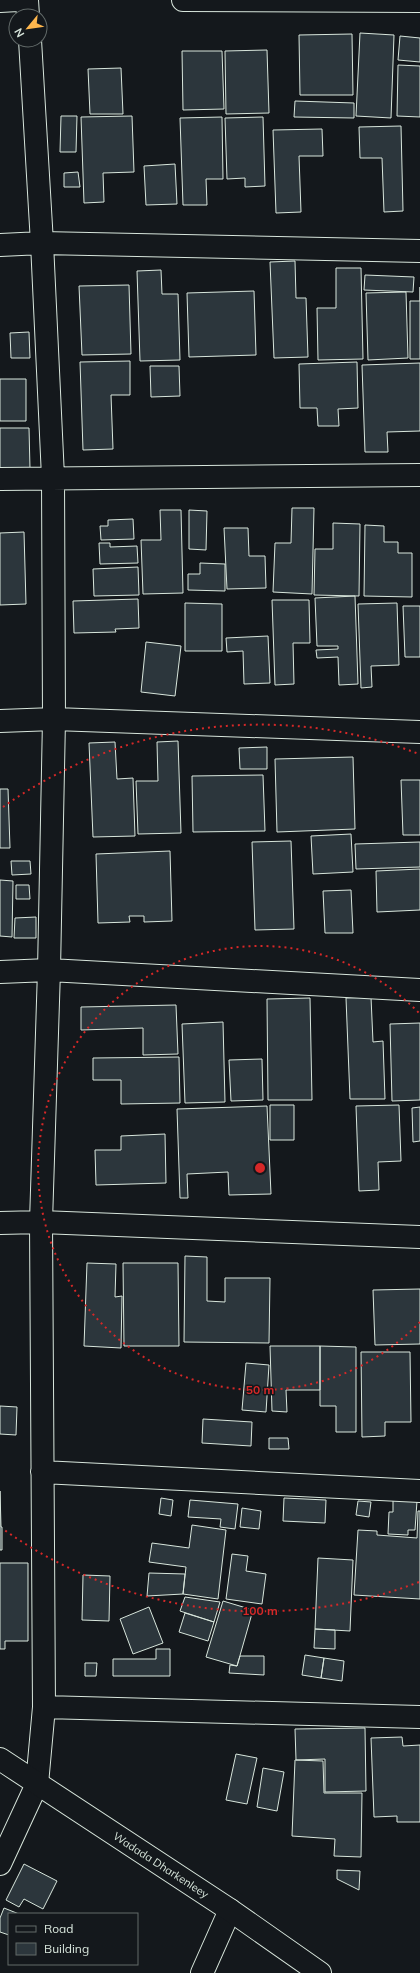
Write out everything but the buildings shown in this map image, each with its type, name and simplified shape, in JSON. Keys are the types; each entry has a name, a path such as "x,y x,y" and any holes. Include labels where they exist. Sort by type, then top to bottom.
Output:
{"street":[{"path":"0,1 18,0"},
{"path":"183,0 420,1"},
{"path":"0,1864 38,1784 44,1707 41,1222 49,970 54,719 53,477 42,243 30,48"},
{"path":"0,245 42,243 420,251"},
{"path":"0,479 53,477 420,475"},
{"path":"0,721 54,719 420,732"},
{"path":"0,972 49,970 420,990"},
{"path":"0,1223 41,1222 420,1237"},
{"path":"42,1472 420,1491"},
{"path":"44,1707 420,1717"},
{"name":"Wadada Dharkenleey","path":"0,1759 230,1910 320,1973"},
{"path":"202,1973 230,1910"}]}
